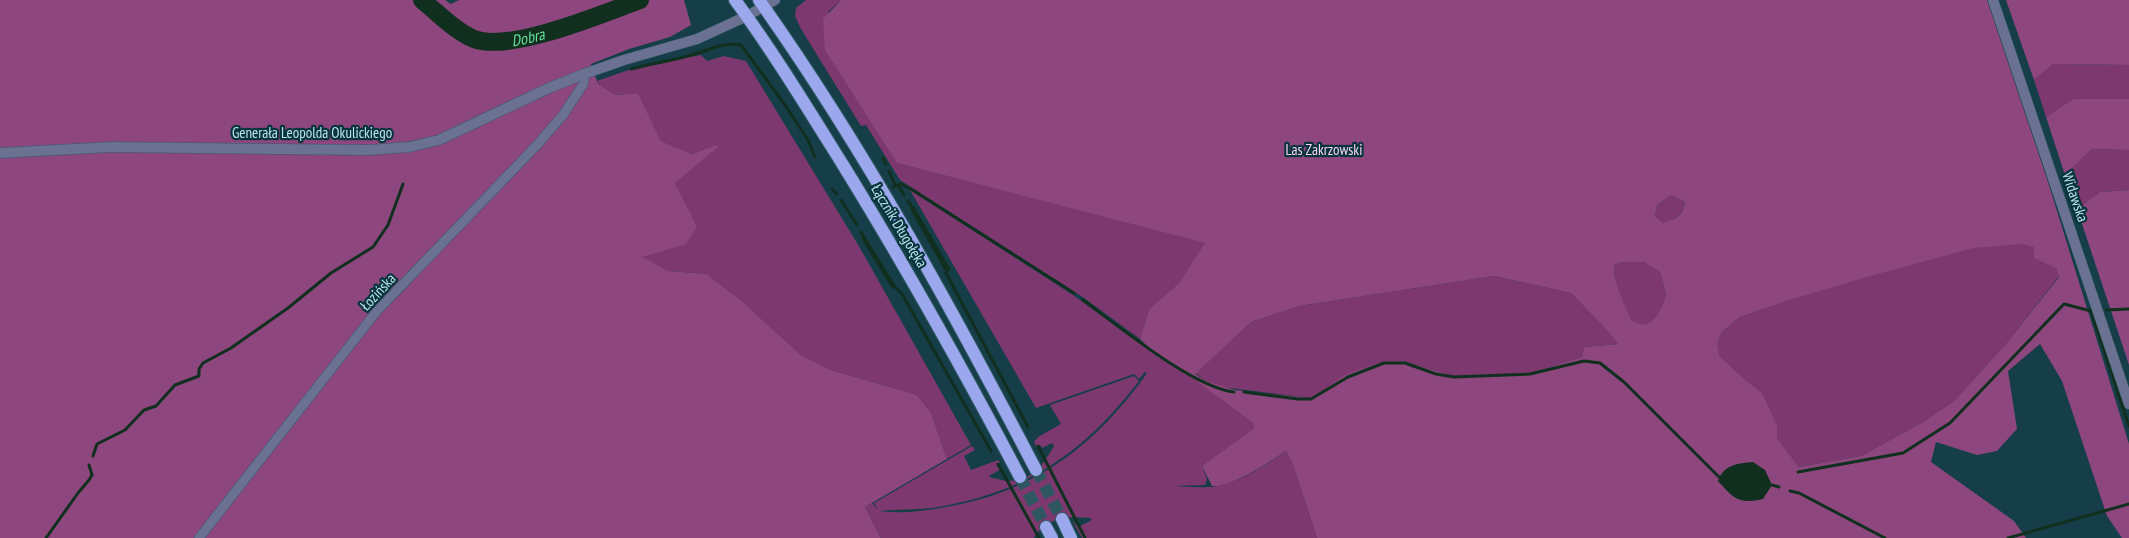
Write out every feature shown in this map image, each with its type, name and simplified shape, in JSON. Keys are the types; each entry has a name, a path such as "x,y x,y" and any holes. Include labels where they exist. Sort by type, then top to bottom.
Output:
{"main road":[{"name":"Łącznik Długołęka","path":"735,0 818,125 882,228 945,338 1020,477"},
{"name":"Łącznik Długołęka","path":"766,2 881,190 1036,470"},
{"path":"1062,519 1072,538"}],"street":[{"name":"Widawska","path":"1993,0 2129,404"},
{"name":"Generała Leopolda Okulickiego","path":"0,153 111,147 369,150 392,149 439,140 549,88 584,74 624,60 697,39 747,16 766,2"},
{"name":"Łozińska","path":"199,538 376,312 537,145 563,115 584,83 584,74"}],"shaded area":[{"path":"806,0 841,0 828,12 897,163 1206,243 1179,283 1149,309 1140,339 1084,298 900,180 866,125 861,126 801,29 795,16 796,8"},
{"path":"701,55 707,61 724,56 746,61 860,248 971,445 947,459 931,413 917,395 831,370 801,355 744,303 707,274 669,271 641,257 696,227 675,183 716,145 692,154 661,141 638,93 616,95 598,84 597,81 643,65"},
{"path":"2053,64 2129,65 2129,99 2073,99 2046,117 2034,80"},
{"path":"2092,149 2129,150 2129,190 2100,192 2077,209 2065,175"},
{"path":"2048,182 2056,268 2059,276 2005,345 1954,401 1923,422 1861,456 1799,467 1777,438 1777,426 1513,538 1717,344 1722,332 1740,317 1793,299"},
{"path":"910,190 1073,295 1157,356 1198,382 1219,392 1236,410 1253,423 1256,428 1202,466 1207,479 1205,485 1171,486 1206,487 1225,484 1253,472 1286,451 1292,462 1317,538 1082,538 1072,520 1078,527 1092,520 1090,518 1074,517 1051,522 1039,531 1034,538 881,538 865,507 872,503 878,510 874,503 972,446 975,450 964,456 971,470 998,460 1000,463 996,466 1001,469 989,476 991,478 1008,481 1031,475 1041,466 1054,446 1052,443 1042,448 1040,445 1036,446 1034,442 1038,437 1061,424 1050,405 1134,376 1139,381 1096,430 1073,450 1049,467 1023,481 996,492 932,508 879,511 906,512 951,506 982,499 1011,489 1037,476 1086,442 1108,421 1147,373 1145,372 1139,379 1134,374 1036,408"},
{"path":"1671,195 1685,202 1684,207 1678,216 1663,223 1655,216 1657,205"},
{"path":"914,206 951,270 946,273 910,209"},
{"path":"865,236 896,286 892,289 861,238"},
{"path":"1622,262 1644,262 1660,272 1666,294 1657,314 1647,324 1632,322 1623,302 1614,271 1614,265"},
{"path":"1494,276 1571,293 1618,344 1584,347 1582,357 1531,373 1454,376 1403,361 1311,398 1222,387 1206,381 1195,373 1251,322 1299,306"},
{"path":"1753,462 1765,470 1772,485 1763,499 1748,501 1737,499 1718,481 1720,476 1727,468 1737,464"}],"green space":[{"path":"0,0 445,0 451,4 459,0 684,0 691,25 670,37 629,49 591,64 598,84 616,95 638,93 661,141 692,154 716,145 718,147 675,183 697,227 686,244 642,257 669,271 707,274 744,303 801,355 831,370 917,395 931,413 947,459 865,507 881,538 0,538"},
{"name":"Las Zakrzowski","path":"841,0 1987,0 2048,182 2129,444 2129,538 2122,538 2107,516 2062,381 2040,344 2008,371 2017,429 1997,451 1977,455 1936,442 1931,462 2014,521 2026,538 1317,538 1292,462 1286,451 1239,479 1220,486 1212,486 1202,466 1255,428 1253,423 1198,382 1157,356 1140,339 1149,309 1179,283 1205,243 897,163 825,50 823,19","holes":["1671,195 1685,202 1678,216 1663,223 1655,216 1657,205","2022,244 2034,247 2034,258 2056,268 2059,277 2005,345 1954,401 1923,422 1861,456 1799,467 1777,438 1777,426 1762,393 1719,356 1717,344 1722,332 1740,317 1793,299 1973,248","1622,262 1644,262 1660,272 1666,294 1662,306 1649,323 1643,324 1632,321 1617,285 1614,265","1494,276 1571,293 1618,344 1584,347 1582,357 1531,373 1454,376 1403,361 1381,362 1347,374 1311,398 1235,390 1206,381 1195,374 1251,322 1299,306"]},
{"path":"2006,0 2129,0 2129,65 2053,64 2034,80"},
{"path":"2073,99 2129,99 2129,150 2092,149 2065,175 2046,117"},
{"path":"2129,190 2129,365 2077,209 2100,192"}],"waterway":[{"name":"Dobra","path":"422,0 467,36 490,42 510,41 557,30 640,0"},
{"path":"631,69 681,58 728,44 741,45 785,105 808,140 815,157"},
{"path":"883,158 886,164"},
{"path":"889,171 895,185"},
{"path":"93,456 97,444 125,430 144,410 156,406 175,385 199,376 199,369 203,363 231,348 288,308 331,273 373,247 388,225 403,184"},
{"path":"893,187 901,184 911,189 1074,293"},
{"path":"898,185 904,195"},
{"path":"832,189 837,194"},
{"path":"841,200 857,225"},
{"path":"908,201 912,207"},
{"path":"861,232 864,237"},
{"path":"946,273 1028,427"},
{"path":"895,287 902,294 991,451"},
{"path":"1083,300 1177,368 1217,388 1234,392"},
{"path":"1798,472 1903,453 1950,423 2064,304 2091,311 2129,426"},
{"path":"2106,310 2129,309"},
{"path":"1244,392 1311,399 1348,377 1384,363 1405,363 1436,374 1454,377 1530,374 1584,361 1600,363 1624,382 1719,477"},
{"path":"1038,446 1085,538"},
{"path":"998,464 1039,538"},
{"path":"46,538 92,475 89,465"},
{"path":"1772,485 1779,487"},
{"path":"1790,491 1799,493 1885,538"},
{"path":"2008,538 2129,504"}],"tunnel":[{"path":"1036,470 1062,519"},
{"path":"1020,477 1046,527"}]}
